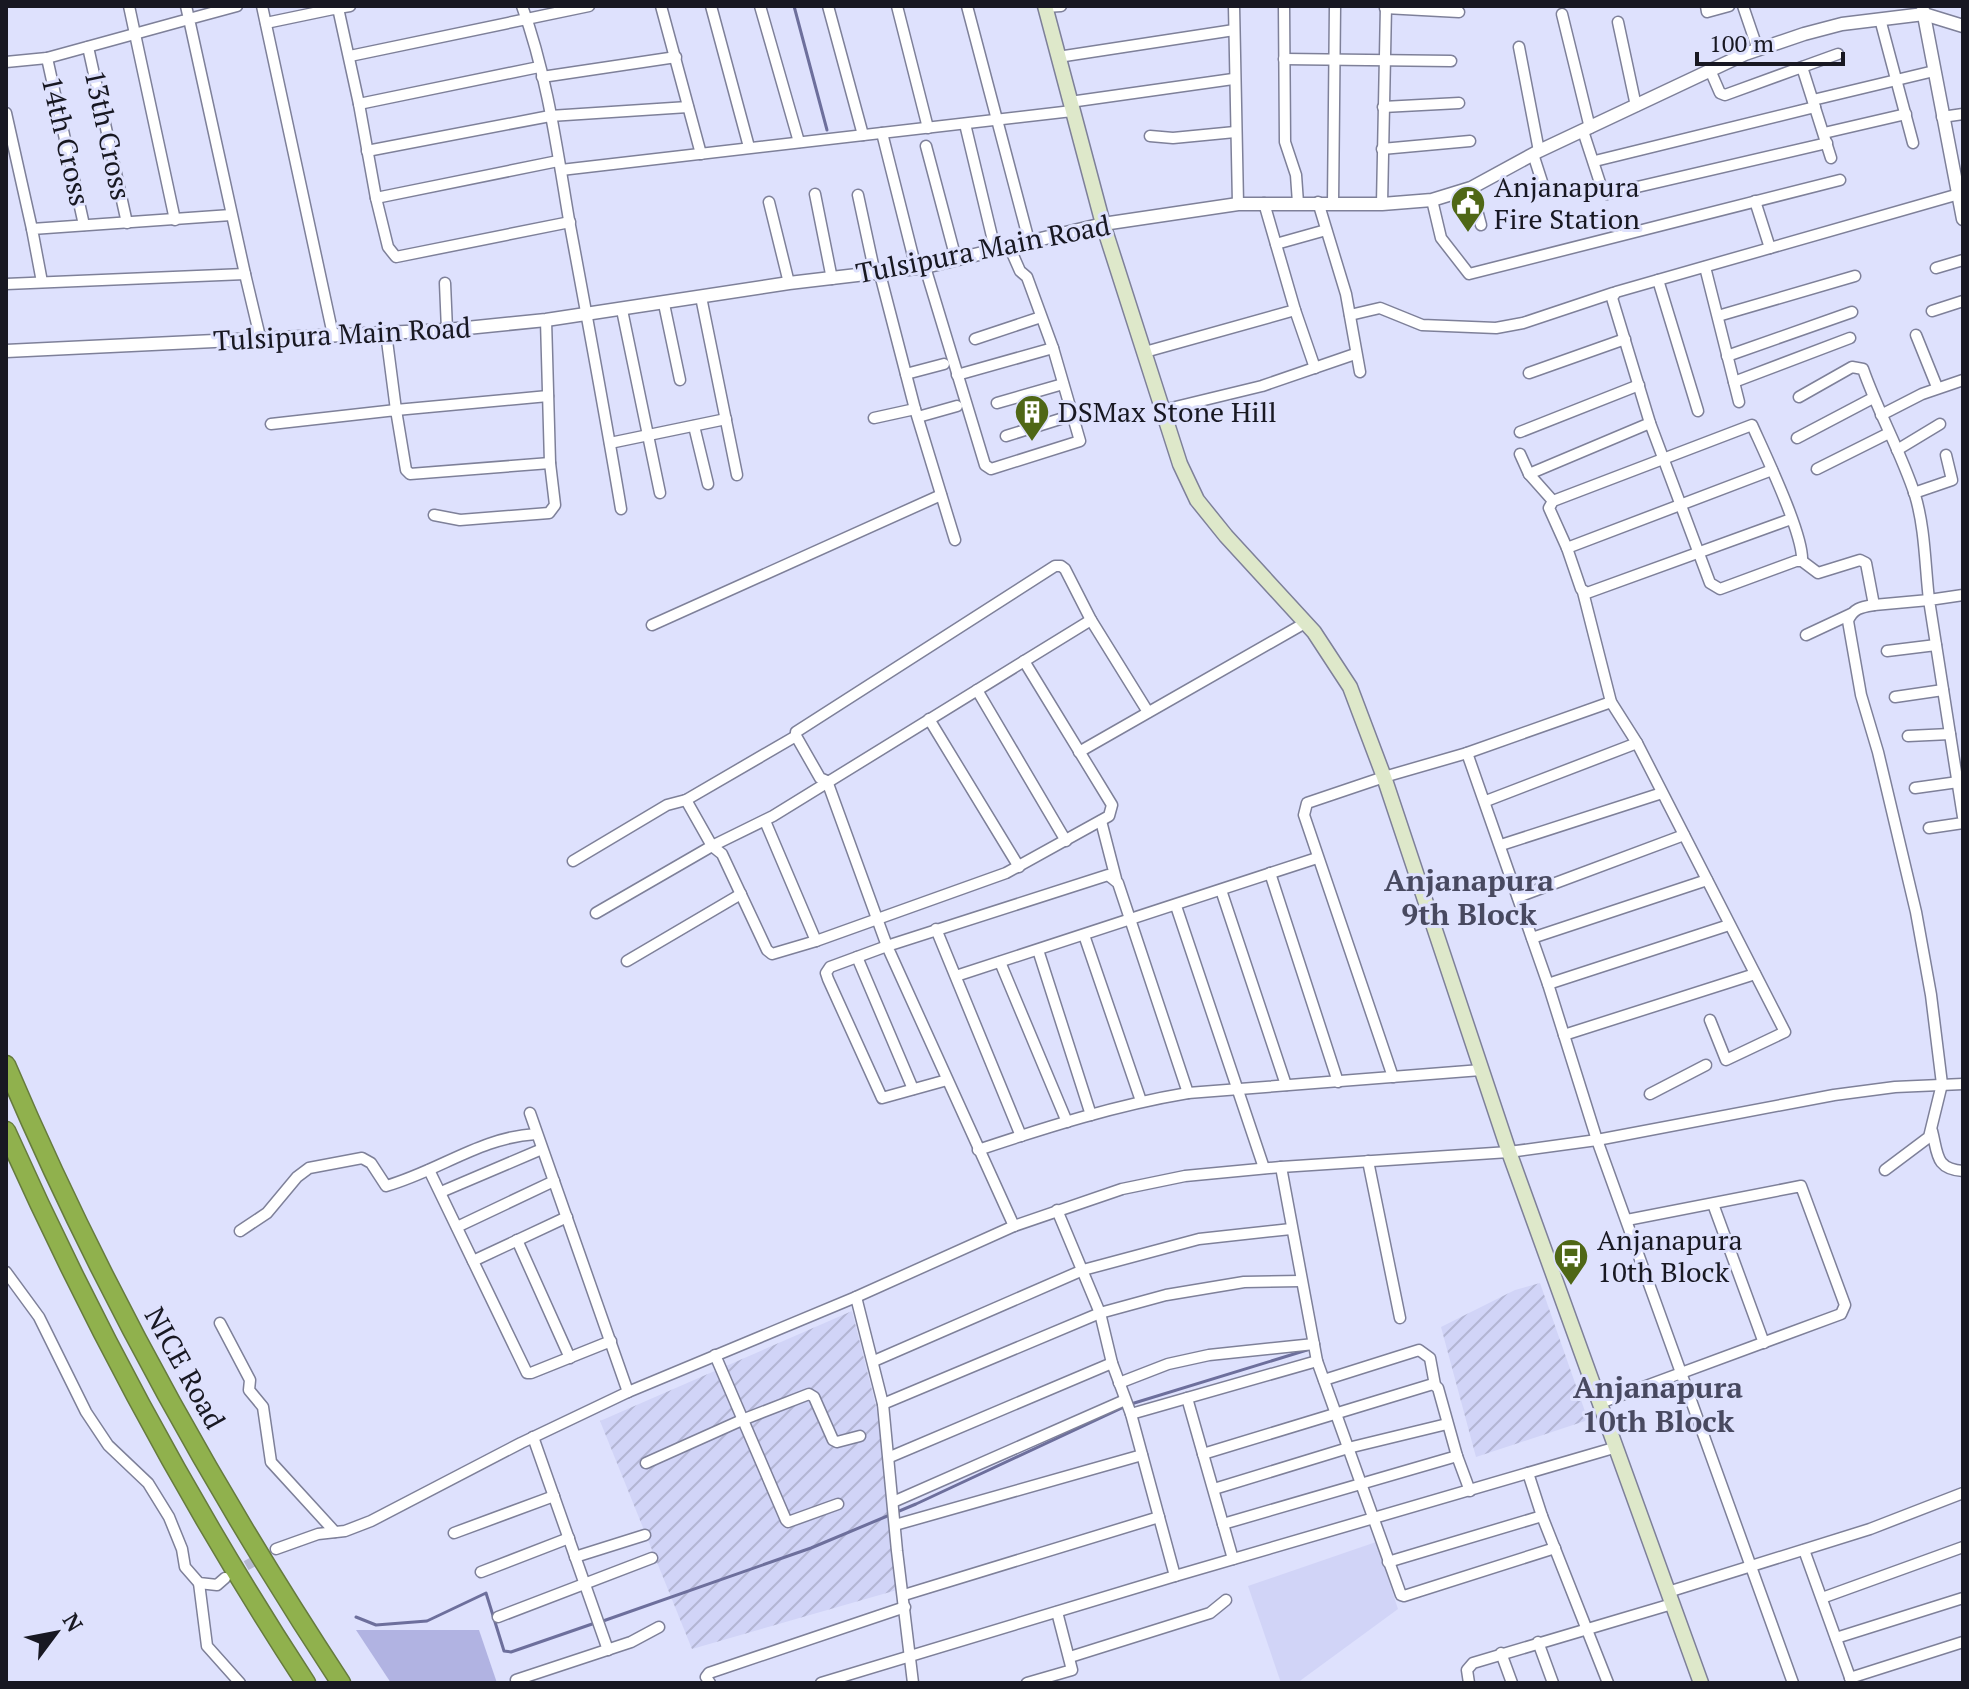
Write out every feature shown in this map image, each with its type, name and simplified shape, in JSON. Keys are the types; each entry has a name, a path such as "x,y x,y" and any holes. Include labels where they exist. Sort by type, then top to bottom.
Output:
{"highway":[{"name":"NICE Road","path":"6,1065 102,1271 157,1377 235,1515 341,1683"},
{"name":"NICE Road","path":"6,1131 73,1273 158,1439 244,1588 306,1683"}],"main road":[{"path":"1050,6 1058,57 1103,224 1180,464 1197,500 1305,623 1350,687 1384,777 1509,1152 1701,1683"}],"street":[{"path":"129,6 175,220"},
{"path":"186,6 260,337"},
{"path":"6,62 47,58 237,6"},
{"path":"262,6 333,335"},
{"path":"266,23 350,6"},
{"path":"522,6 560,166 589,314 621,509"},
{"path":"350,56 589,6"},
{"path":"661,6 701,154"},
{"path":"711,6 749,147"},
{"path":"760,6 799,142"},
{"path":"828,6 863,135"},
{"path":"897,6 928,128"},
{"path":"967,6 1029,241"},
{"path":"1234,6 1233,79 1238,204"},
{"path":"1284,6 1285,142 1296,175 1298,203"},
{"path":"1333,203 1335,6"},
{"path":"1706,6 1707,12 1729,6"},
{"path":"1743,6 1758,50"},
{"path":"1382,204 1386,7 1459,12"},
{"path":"330,8 350,56 376,198 388,247 396,257 570,222"},
{"path":"1923,10 1963,26"},
{"path":"1923,10 1963,219"},
{"name":"Tulsipura Main Road","path":"6,351 447,330 546,320 789,283 921,268 1103,224 1238,204 1382,204 1432,200 1471,188 1536,153 1758,50 1842,24 1923,10"},
{"path":"1562,14 1586,129 1603,192 1607,194 1826,138 1906,114"},
{"path":"1880,19 1913,143"},
{"path":"1618,22 1636,106"},
{"path":"1058,57 1234,30"},
{"name":"13th Cross","path":"88,47 127,223"},
{"path":"1519,47 1544,188"},
{"path":"1710,70 1720,93 1725,95 1838,54"},
{"path":"359,104 540,72 676,57"},
{"name":"14th Cross","path":"47,58 84,225"},
{"path":"1284,59 1451,61"},
{"path":"1802,67 1831,158"},
{"path":"1595,161 1934,71"},
{"path":"376,198 560,166 701,154 996,120 1233,79"},
{"path":"1383,107 1459,103"},
{"path":"367,151 550,116 688,107"},
{"path":"6,113 8,138 32,229 42,282"},
{"path":"1942,117 1963,114"},
{"path":"965,124 995,249"},
{"path":"1150,136 1173,138 1235,132"},
{"path":"882,133 921,268 985,465 989,469 1080,442 1053,348 1027,277 1020,271 1009,246"},
{"path":"1382,149 1470,141"},
{"path":"926,146 956,259"},
{"path":"1432,200 1441,238 1469,274 1840,180"},
{"path":"1471,188 1481,225"},
{"path":"815,194 832,279"},
{"path":"1350,315 1380,308 1422,325 1496,328 1523,323 1613,293 1959,194"},
{"path":"858,195 877,274 955,540"},
{"path":"1755,201 1770,248"},
{"path":"769,202 789,283"},
{"path":"1318,202 1346,294 1360,372"},
{"path":"1264,203 1315,368"},
{"path":"32,229 231,215"},
{"path":"1276,244 1326,230"},
{"path":"1936,268 1963,260"},
{"path":"1705,267 1739,402"},
{"path":"6,284 245,274"},
{"path":"1718,316 1855,276"},
{"path":"1658,280 1698,411"},
{"path":"445,283 447,330"},
{"path":"1613,293 1650,423 1710,583 1720,589 1802,561"},
{"path":"701,297 737,475"},
{"path":"1932,311 1963,301"},
{"path":"664,304 680,380"},
{"path":"622,310 660,493"},
{"path":"1145,352 1295,310"},
{"path":"1727,356 1852,312"},
{"path":"975,339 1041,317"},
{"path":"434,515 460,520 549,513 555,505 550,463 546,320"},
{"path":"386,333 406,470 410,474 550,463"},
{"path":"1916,335 1937,387"},
{"path":"1734,382 1850,338"},
{"path":"1529,373 1625,339"},
{"path":"957,375 1053,348"},
{"path":"1163,410 1262,386 1355,354"},
{"path":"906,374 944,364"},
{"path":"1799,397 1852,367 1863,369 1914,493 1963,817"},
{"path":"1881,415 1937,387 1963,380"},
{"path":"997,403 1063,384"},
{"path":"1520,432 1639,385"},
{"path":"271,424 548,396"},
{"path":"1797,438 1873,398"},
{"path":"874,418 957,406"},
{"path":"1006,436 1073,415"},
{"path":"610,443 726,419"},
{"path":"1529,474 1650,423"},
{"path":"1897,450 1940,424"},
{"path":"1710,1020 1726,1060 1785,1032 1637,743 1611,702 1583,592 1549,508 1553,501 1752,425 1791,519 1802,561"},
{"path":"694,426 708,484"},
{"path":"1817,469 1889,433"},
{"path":"1520,454 1529,474 1553,501"},
{"path":"1914,493 1952,480 1946,455"},
{"path":"1567,548 1772,470"},
{"path":"652,625 941,495"},
{"path":"1583,592 1791,519"},
{"path":"1802,561 1818,573 1863,560 1874,605"},
{"path":"573,861 667,805 686,800 796,736 799,728 1055,566 1065,569 1091,620 1148,712"},
{"path":"1806,635 1859,608 1963,595"},
{"path":"1851,614 1848,621 1861,695 1878,752 1916,912 1931,995 1942,1084 1929,1137 1885,1170"},
{"path":"596,913 712,846 765,821 1091,620"},
{"path":"1079,752 1305,623"},
{"path":"1887,651 1936,645"},
{"path":"686,800 712,846 722,854 767,950 772,954 878,920 1019,867 1109,816 1112,805 1024,661"},
{"path":"977,690 1066,841"},
{"path":"1895,697 1943,690"},
{"path":"1393,1077 1317,858 1304,815 1307,803 1467,753 1611,702"},
{"path":"929,719 1019,867"},
{"path":"1908,736 1950,734"},
{"path":"796,736 820,778 827,781 887,946 1014,1226"},
{"path":"1486,801 1637,743"},
{"path":"1467,753 1548,984 1597,1140 1793,1683"},
{"path":"1915,788 1958,782"},
{"path":"1501,845 1662,793"},
{"path":"765,821 816,941"},
{"path":"1101,821 1116,879 1188,1093"},
{"path":"1929,828 1963,823"},
{"path":"1518,897 1684,835"},
{"path":"956,976 1317,858"},
{"path":"1270,873 1338,1082"},
{"path":"947,1080 882,1098 878,1095 828,979 826,973 830,967 936,929 1108,875 1116,879"},
{"path":"1532,938 1707,880"},
{"path":"1221,890 1286,1085"},
{"path":"627,961 741,894"},
{"path":"1176,906 1264,1168"},
{"path":"1548,984 1729,925"},
{"path":"936,929 1021,1136"},
{"path":"1084,935 1141,1101"},
{"path":"1038,950 1091,1115"},
{"path":"857,957 913,1089"},
{"path":"1000,962 1067,1122"},
{"path":"1564,1035 1755,974"},
{"path":"1650,1094 1706,1065"},
{"path":"978,1150 1141,1101 1188,1093 1481,1070"},
{"path":"276,1549 318,1534 345,1531 395,1510 533,1437 628,1392 856,1297 1014,1226 1122,1189 1185,1176 1264,1168 1509,1152 1597,1140 1834,1095 1963,1084"},
{"path":"530,1113 628,1392"},
{"path":"1932,1131 1940,1163 1948,1170 1963,1171"},
{"path":"240,1231 267,1213 297,1177 309,1168 362,1158 371,1163 386,1186 429,1170 483,1144 517,1135 536,1134"},
{"path":"441,1192 542,1149"},
{"path":"1368,1161 1400,1318"},
{"path":"1281,1167 1317,1361 1399,1592 1404,1596 1555,1548"},
{"path":"429,1170 527,1373 611,1341"},
{"path":"457,1227 554,1181"},
{"path":"1600,1403 1841,1314 1845,1305 1801,1186 1627,1220"},
{"path":"1713,1204 1764,1343"},
{"path":"1057,1210 1100,1313 1175,1576"},
{"path":"473,1261 567,1217"},
{"path":"874,1361 1083,1270 1199,1239 1291,1229"},
{"path":"517,1240 570,1358"},
{"path":"6,1272 39,1317 108,1445 148,1483 169,1517 182,1549 185,1567 199,1583 207,1646 240,1683"},
{"path":"883,1404 1100,1313 1166,1295 1244,1282 1301,1281"},
{"path":"856,1297 883,1404 913,1683"},
{"path":"220,1323 250,1380 249,1390 263,1407 271,1462 335,1532"},
{"path":"1119,1383 1168,1364 1209,1355 1314,1344"},
{"path":"1324,1380 1419,1350 1430,1358 1435,1385 1470,1491"},
{"path":"715,1355 786,1520 788,1522 838,1504"},
{"path":"1131,1414 1317,1361"},
{"path":"890,1457 1112,1363"},
{"path":"1203,1454 1435,1385"},
{"path":"646,1463 809,1394 814,1397 833,1440 837,1442 860,1436"},
{"path":"1187,1398 1233,1559"},
{"path":"893,1502 1125,1400"},
{"path":"1214,1489 1348,1448 1447,1424"},
{"path":"533,1437 608,1650"},
{"path":"821,1683 854,1678 910,1657 1175,1576 1617,1447"},
{"path":"895,1525 1142,1455"},
{"path":"1223,1524 1457,1456"},
{"path":"1528,1473 1608,1683"},
{"path":"1469,1683 1469,1666 1501,1653 1588,1628 1751,1564 1870,1529 1963,1493"},
{"path":"454,1533 554,1496"},
{"path":"1388,1562 1542,1516"},
{"path":"904,1595 1159,1517"},
{"path":"575,1557 645,1535"},
{"path":"481,1572 569,1538"},
{"path":"1822,1598 1963,1547"},
{"path":"1804,1550 1851,1680 1963,1642"},
{"path":"498,1617 652,1558"},
{"path":"199,1583 217,1585 225,1578"},
{"path":"1836,1638 1963,1598"},
{"path":"1070,1657 1210,1613 1226,1600"},
{"path":"710,1683 706,1677 709,1673 905,1607"},
{"path":"1027,1683 1072,1670 1057,1612"},
{"path":"516,1680 631,1642 659,1627"},
{"path":"1538,1642 1553,1683"},
{"path":"1501,1653 1512,1683"}],"shaded area":[{"path":"1540,1283 1588,1420 1476,1457 1441,1327 1515,1290"},
{"path":"852,1311 879,1418 897,1590 692,1649 600,1421"},
{"path":"1376,1542 1398,1609 1297,1683 1281,1683 1248,1586"},
{"path":"356,1630 479,1630 497,1683 391,1683"}],"waterway":[{"path":"794,6 827,130"},
{"path":"1131,1404 1307,1350"},
{"path":"603,1621 811,1548 916,1504 1124,1407"},
{"path":"356,1617 376,1625 427,1621 486,1593 504,1651 511,1652 595,1623"}],"tunnel":[{"path":"233,1573 276,1549"}],"place":[{"name":"Anjanapura Fire Station","path":"1468,234"},
{"name":"DSMax Stone Hill","path":"1032,443"},
{"name":"Anjanapura 10th Block","path":"1571,1287"}],"district":[{"name":"Anjanapura 9th Block","path":"1469,898"},
{"name":"Anjanapura 10th Block","path":"1658,1405"}]}
